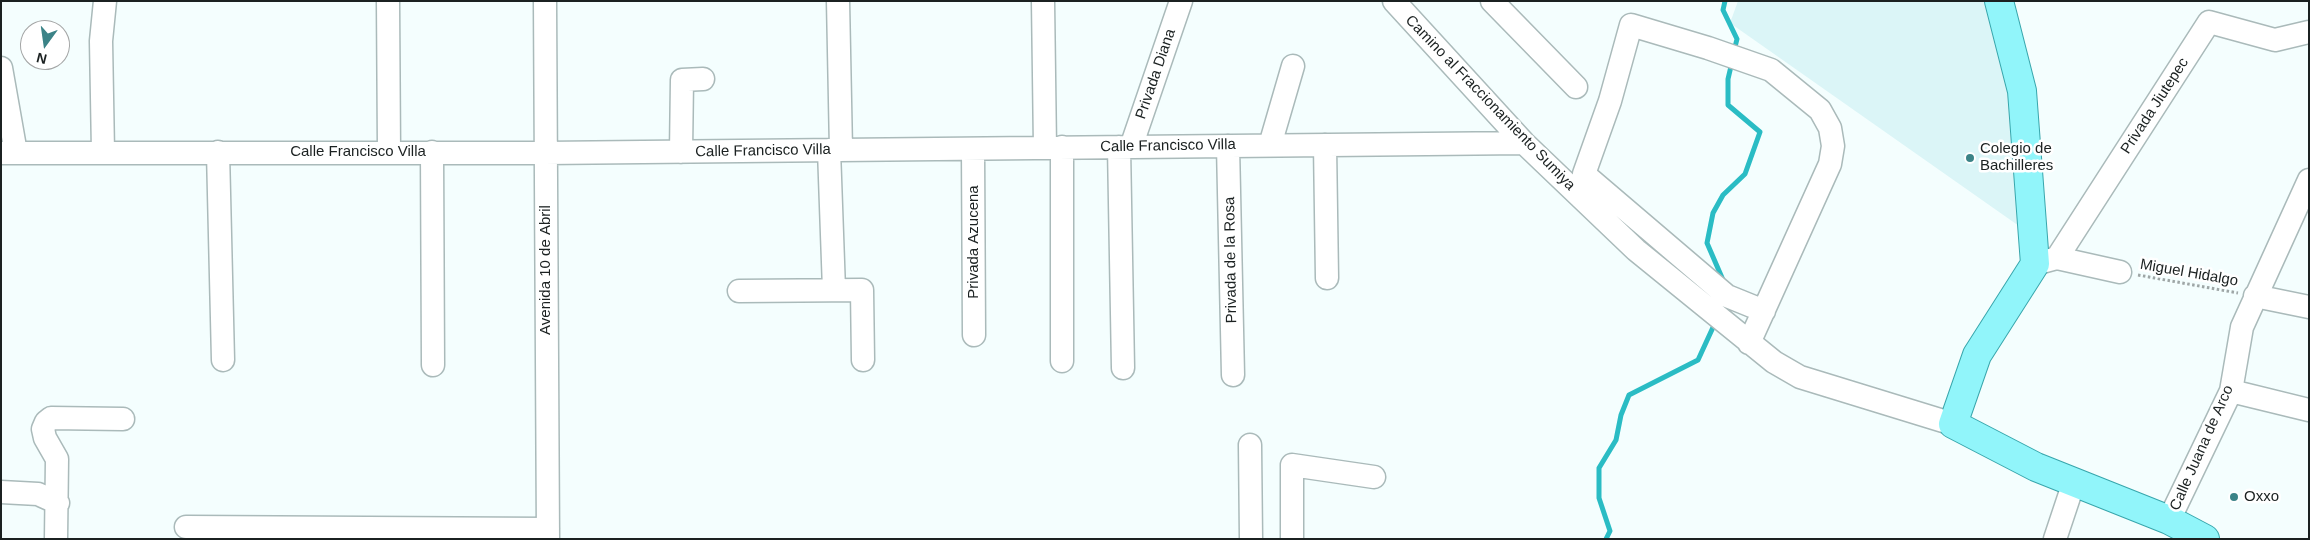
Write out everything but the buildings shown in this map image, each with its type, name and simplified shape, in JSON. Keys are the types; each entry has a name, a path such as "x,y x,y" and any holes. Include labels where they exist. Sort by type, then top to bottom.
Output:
{"main road":[{"path":"1953,424 1978,355 2046,261 2022,91 1999,1"},
{"name":"Camino al Fraccionamiento Sumiya","path":"1953,424 2036,467 2169,520 2205,539"}],"street":[{"path":"103,152 101,41 104,1"},
{"path":"388,1 389,152"},
{"name":"Avenida 10 de Abril","path":"545,1 548,534"},
{"path":"834,290 838,1"},
{"path":"1043,1 1054,148 1062,362"},
{"name":"Privada Diana","path":"1123,368 1125,147 1181,1"},
{"name":"Camino al Fraccionamiento Sumiya","path":"1394,1 1524,143 1636,250 1774,362 1800,377 1953,424"},
{"path":"1492,1 1576,87"},
{"name":"Privada Jiutepec","path":"2046,261 2209,22 2275,40 2309,32"},
{"path":"1749,343 1764,311 1830,164 1833,146 1830,128 1820,110 1771,70 1708,48 1631,25 1610,101 1584,174 1727,296 1764,311"},
{"path":"1270,145 1293,66"},
{"path":"1,68 9,153"},
{"path":"681,152 682,80 703,79"},
{"name":"Calle Francisco Villa","path":"9,153 545,153 1524,143"},
{"path":"1325,145 1327,278"},
{"name":"Privada de la Rosa","path":"1228,146 1233,375"},
{"name":"Privada Azucena","path":"973,149 974,334"},
{"path":"218,152 222,360"},
{"path":"432,152 433,365"},
{"name":"Calle Juana de Arco","path":"2169,520 2231,390 2242,327 2309,180"},
{"path":"2046,261 2120,272"},
{"path":"739,291 862,290 863,360"},
{"path":"2255,296 2309,307"},
{"path":"2231,390 2309,410"},
{"path":"56,539 58,503 57,459 45,438 43,429 46,422 50,418 123,419"},
{"path":"1250,445 1252,539"},
{"path":"1292,539 1292,465 1374,477"},
{"path":"2055,539 2074,482"},
{"path":"1,492 38,494 58,503"},
{"path":"186,527 548,534"}],"path":[{"name":"Miguel Hidalgo","path":"2120,272 2255,296"}],"shaded area":[{"name":"Colegio de Bachilleres","path":"1738,1 1995,1 2017,89 2019,226 1730,23"}],"waterway":[{"path":"1725,1 1723,10 1737,39 1734,51"},
{"path":"1723,280 1707,243 1713,213 1723,195 1745,174 1760,132 1728,105 1728,79 1732,62"},
{"path":"1606,539 1610,531 1599,498 1599,468 1616,440 1621,415 1629,395 1698,360 1715,323"}],"place":[{"name":"Colegio de Bachilleres","path":"1970,158"},
{"name":"Oxxo","path":"2234,497"}]}
